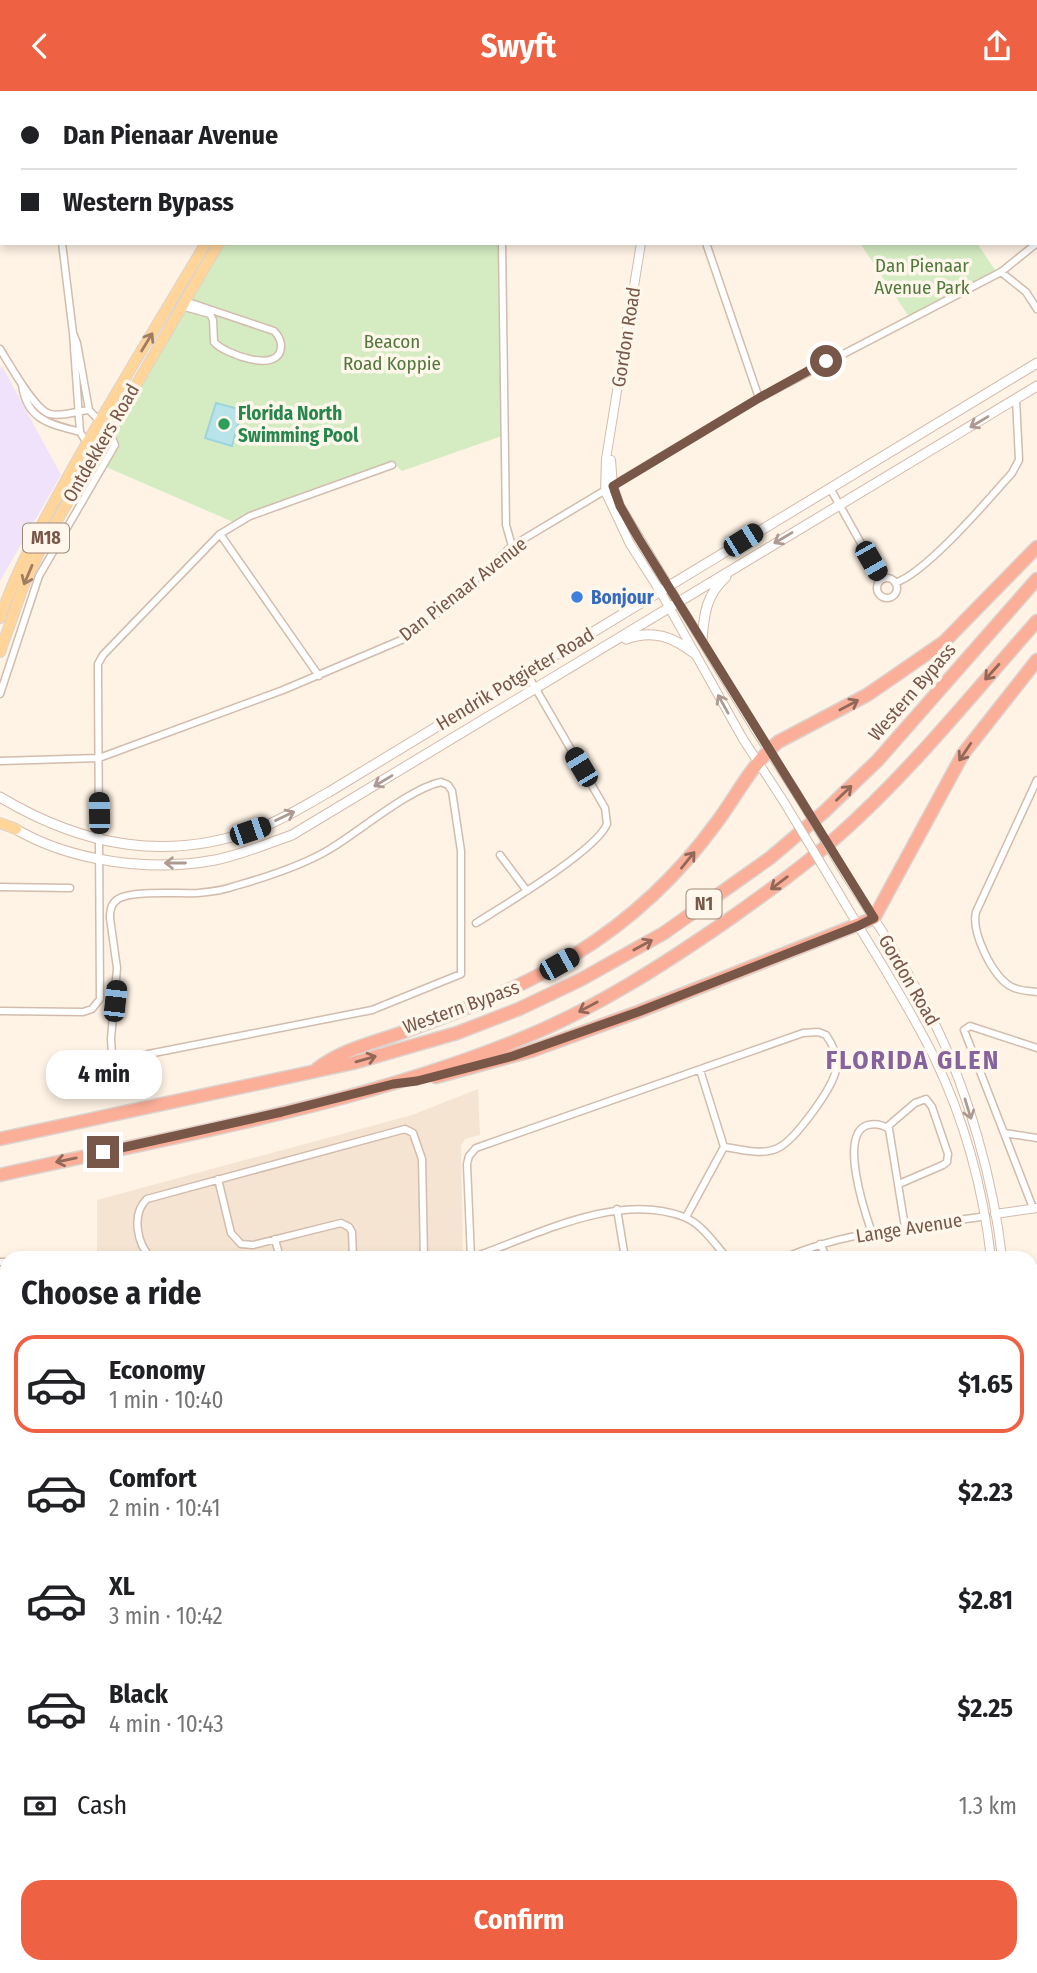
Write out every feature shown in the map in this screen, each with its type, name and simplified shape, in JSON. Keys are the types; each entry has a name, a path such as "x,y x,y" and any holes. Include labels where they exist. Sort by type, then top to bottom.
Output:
{"highway":[{"path":"314,1071 330,1059 357,1047 408,1030 524,983 605,935 647,904 683,866 718,822 768,750 778,742 867,695 944,642 1037,547"},
{"name":"Western Bypass","path":"0,1139 353,1063 457,1033 519,1009 580,980 664,933 770,858 824,812 877,760 1037,579"},
{"name":"N1","path":"0,1175 282,1112 393,1084 523,1038 587,1008 676,956 779,884 839,834 894,781 1037,621"},
{"path":"393,1084 470,1069 531,1051 638,1012 874,918 963,754 1037,660"}],"main road":[{"name":"Ontdekkers Road","path":"0,618 26,553 100,420 205,245"},
{"name":"Ontdekkers Road","path":"0,652 33,562 218,245"},
{"name":"Hendrik Potgieter Road","path":"0,797 48,824 100,840 148,846 184,846 236,836 264,826 329,792 1037,363"},
{"name":"Hendrik Potgieter Road","path":"16,829 67,851 126,863 186,863 241,853 292,835 1037,386"},
{"path":"702,640 709,597 724,579 749,558"},
{"path":"597,653 629,638 648,633 669,637 695,654"},
{"path":"0,821 16,829"}],"street":[{"path":"62,245 73,333 80,432 87,443 97,450"},
{"path":"502,245 506,525 512,546"},
{"name":"Gordon Road","path":"641,245 606,459 609,488 674,604 702,640 918,992 939,1033 964,1098 997,1214 1001,1251"},
{"path":"707,245 759,398"},
{"name":"Dan Pienaar Avenue","path":"0,761 99,758 319,675 416,631 512,546 759,398 1001,272 1035,245"},
{"path":"1001,272 1026,292 1037,309"},
{"path":"183,303 274,331 281,343 279,353 273,359 264,361 223,351 214,342 213,320 210,314 183,303"},
{"path":"0,694 39,576 114,449 115,441 109,431 89,410 73,333"},
{"path":"0,349 22,385 47,414 89,410"},
{"path":"22,385 23,392 38,418 48,424 80,432"},
{"path":"895,583 912,574 941,548 1012,474 1019,460 1016,399"},
{"path":"0,1011 71,1012 92,1009 100,999 100,660 220,534 250,516 392,465"},
{"path":"830,488 881,579"},
{"path":"220,534 319,675"},
{"path":"881,579 889,578 895,583"},
{"path":"881,579 877,589 884,597 894,594 895,583"},
{"name":"Gordon Road","path":"674,604 695,654 757,763 784,802 917,1023 947,1085 969,1146 986,1216 990,1251"},
{"path":"476,923 527,891 597,840 605,831 608,820 606,808 526,673"},
{"path":"1037,780 976,912 974,925 983,948 1003,982 1016,989 1037,992"},
{"path":"440,782 450,787 462,869 463,969 458,976 372,1010 118,1058 111,1052 117,968 110,910 119,898 155,893 202,893 271,875 329,850 426,787 440,782"},
{"path":"500,855 527,891"},
{"path":"0,887 70,888"},
{"path":"100,968 117,968"},
{"path":"1035,1208 964,1030 970,1026 1037,1048"},
{"path":"471,1251 467,1164 472,1151 482,1145 803,1033 818,1032 826,1035 835,1050 836,1071 813,1111 786,1143 763,1152 724,1147"},
{"path":"686,1217 724,1147 700,1070"},
{"path":"872,1233 861,1195 853,1145 858,1132 867,1126 887,1127 915,1103 926,1099 932,1107 948,1154 947,1162 899,1184"},
{"path":"887,1127 891,1136 905,1227"},
{"path":"145,1251 139,1235 140,1206 153,1197 335,1146 408,1129 415,1137 422,1159 424,1251"},
{"path":"1004,1133 1037,1138"},
{"path":"218,1179 235,1240 246,1245 334,1224 346,1224 352,1232 353,1251"},
{"path":"491,1251 599,1213 630,1208 686,1217 721,1251"},
{"name":"Lange Avenue","path":"802,1251 820,1244 872,1233 1035,1208"},
{"path":"617,1209 624,1251"},
{"path":"275,1239 278,1251"},
{"path":"820,1244 824,1251"}],"shaded area":[{"path":"2,366 61,475 0,581 0,369"},
{"path":"478,1089 480,1135 465,1139 461,1146 463,1251 97,1251 97,1200 412,1115"}],"green space":[{"name":"Beacon Road Koppie","path":"223,245 500,245 502,436 402,471 392,462 233,522 106,467 118,445 113,432"},
{"name":"Dan Pienaar Avenue Park","path":"861,245 978,245 999,276 911,320"}],"water":[{"name":"Florida North Swimming Pool","path":"216,403 242,410 232,446 205,438"}],"place":[{"name":"Florida North Swimming Pool","path":"224,424"},
{"name":"Bonjour","path":"577,597"}],"district":[{"name":"FLORIDA GLEN","path":"913,1060"}],"route":[{"path":"103,1152 393,1084 470,1069 531,1051 638,1012 874,918 639,539 620,506 613,486 826,361"}]}
